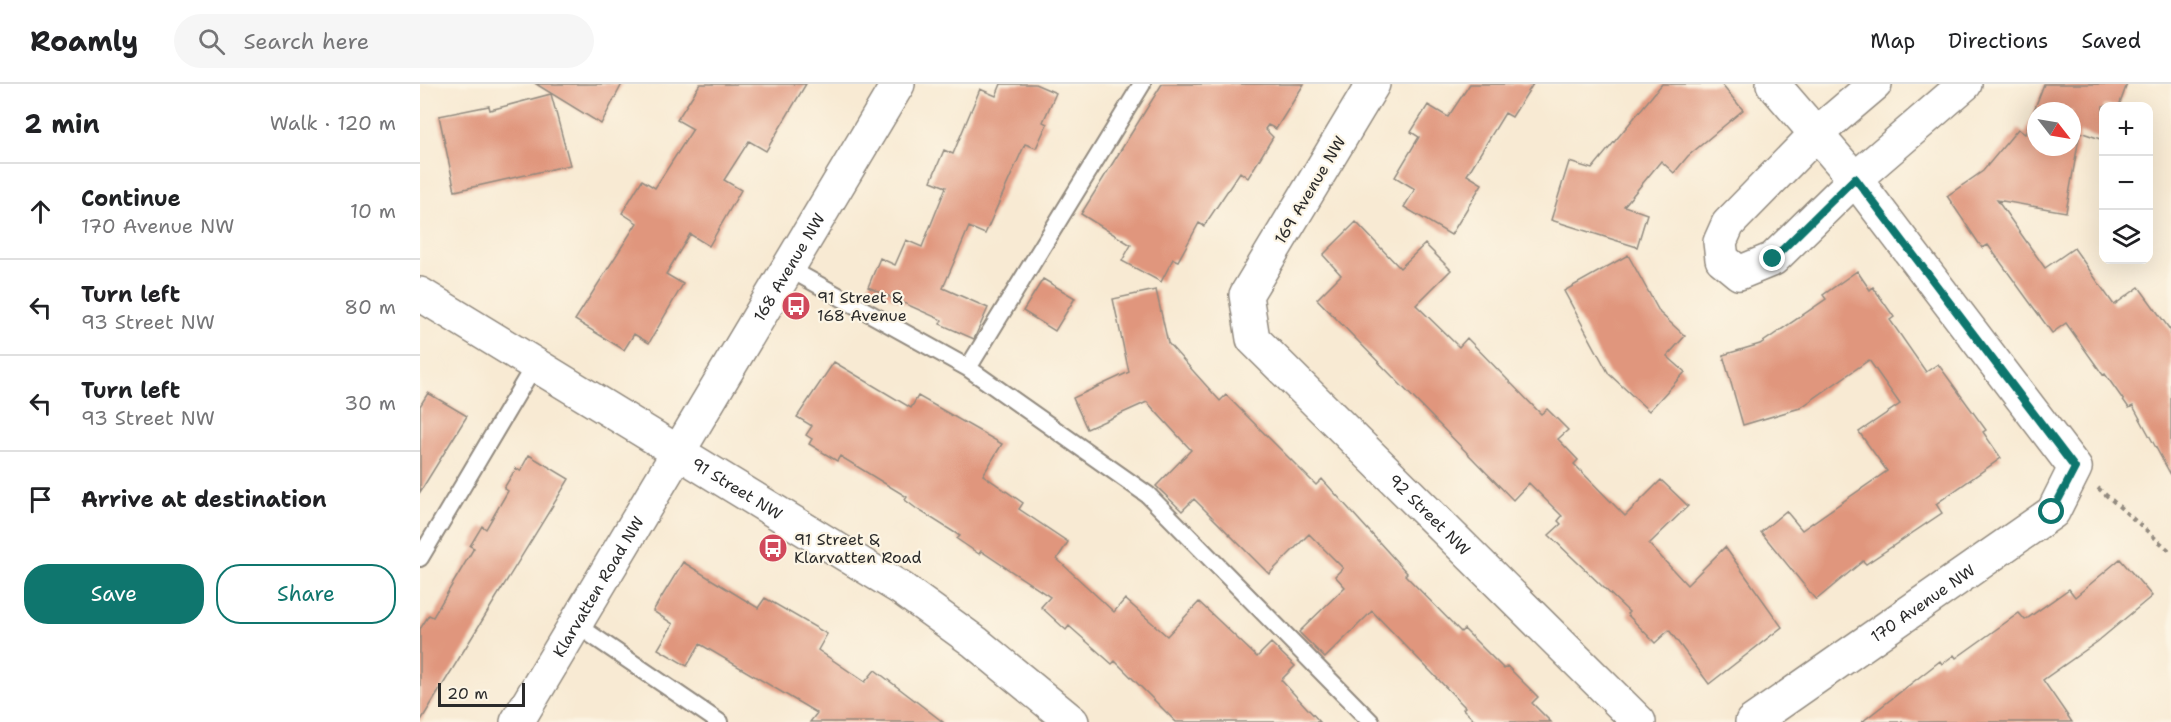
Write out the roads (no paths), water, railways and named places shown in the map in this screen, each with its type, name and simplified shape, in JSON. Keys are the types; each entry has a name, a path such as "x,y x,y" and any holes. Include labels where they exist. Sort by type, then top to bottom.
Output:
{"street":[{"name":"168 Avenue NW","path":"678,451 897,84"},
{"name":"169 Avenue NW","path":"1246,295 1373,84"},
{"path":"1773,84 1815,135 1855,178"},
{"path":"1875,84 1815,135 1728,224 1720,242 1722,259 1739,273 1773,259 1855,178 1965,84"},
{"name":"170 Avenue NW","path":"1752,722 2052,512 2075,468 1855,178"},
{"name":"91 Street NW","path":"420,294 902,589 975,642 1072,722"},
{"name":"92 Street NW","path":"1246,295 1252,339 1639,722"},
{"name":"Klarvatten Road NW","path":"517,722 577,625 678,451"}],"lane":[{"path":"968,368 1142,84"},
{"path":"788,268 968,368 1148,495 1371,722"},
{"path":"420,558 535,364"},
{"path":"577,625 719,722"}],"place":[{"name":"91 Street & 168 Avenue","path":"796,306"},
{"name":"91 Street & Klarvatten Road","path":"773,548"}]}
